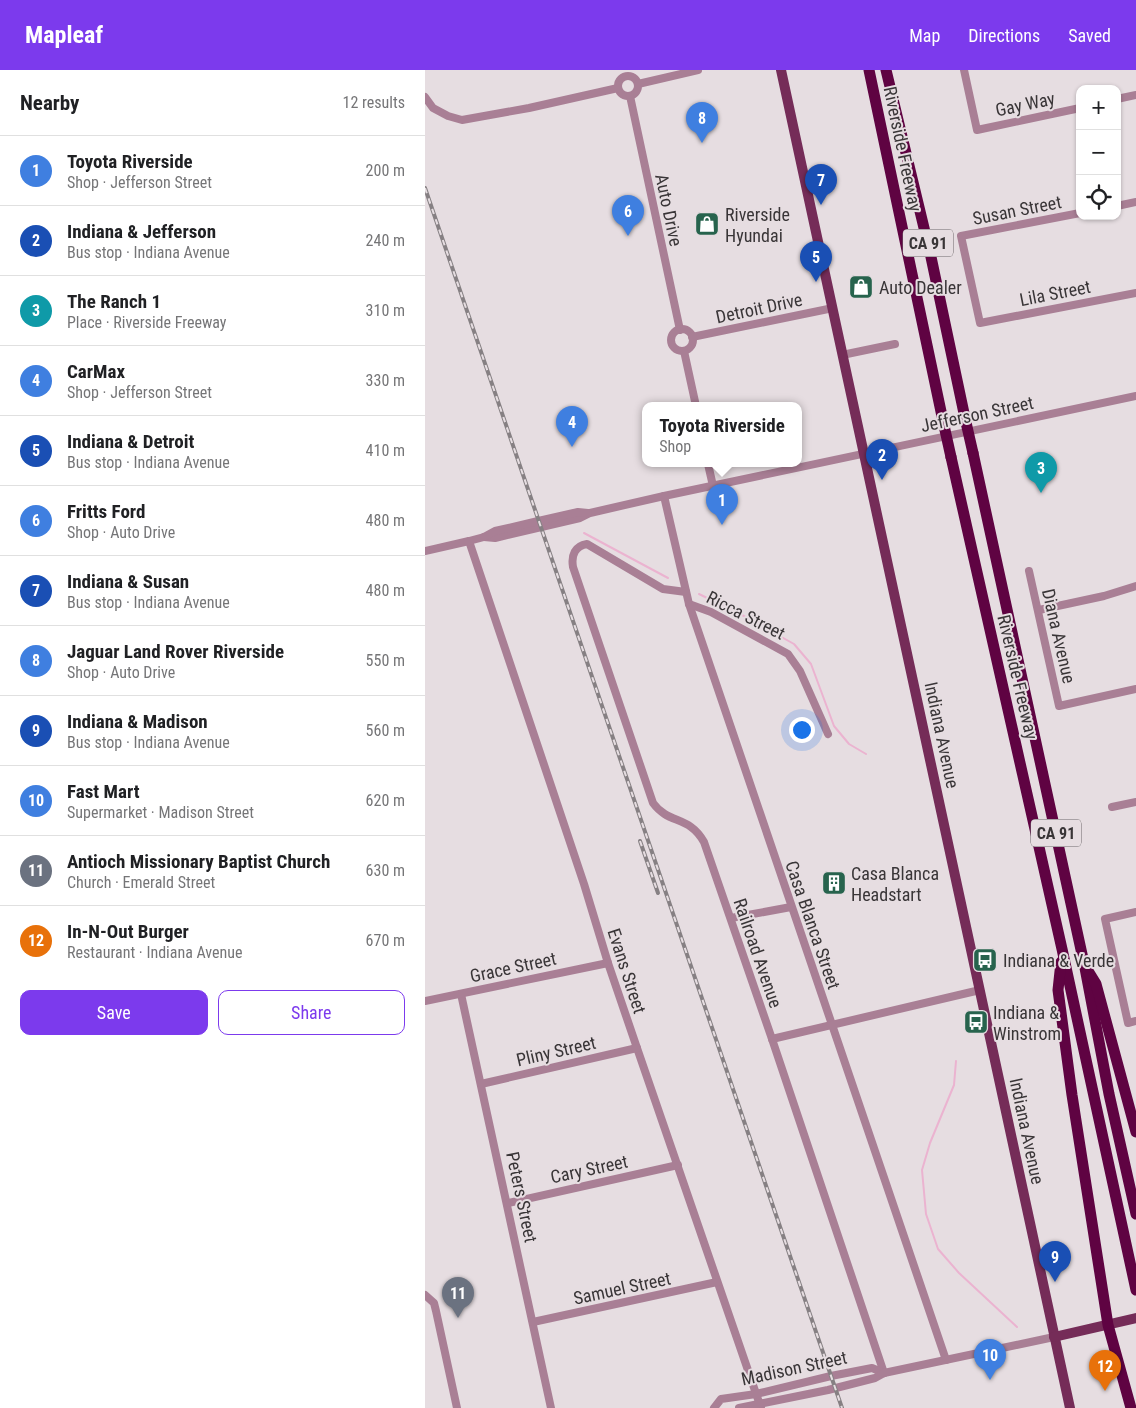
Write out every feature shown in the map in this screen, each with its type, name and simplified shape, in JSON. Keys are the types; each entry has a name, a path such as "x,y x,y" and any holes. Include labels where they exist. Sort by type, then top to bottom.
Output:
{"highway":[{"name":"Riverside Freeway","path":"869,70 943,421 1136,1290"},
{"name":"Riverside Freeway","path":"886,70 931,257 1085,968 1109,1094 1136,1214"},
{"path":"1062,950 1058,990 1108,1325 1131,1408"},
{"path":"1085,968 1096,984 1136,1132"}],"main road":[{"name":"Indiana Avenue","path":"781,70 1070,1408"},
{"name":"Madison Street","path":"1054,1337 1136,1318"}],"street":[{"path":"638,84 698,70"},
{"name":"Gay Way","path":"964,70 977,130 1076,109"},
{"path":"624,73 633,77 638,84 636,92 629,96 623,95 618,88 618,82 624,73"},
{"path":"425,97 433,108 448,116 462,120 529,108 618,88"},
{"path":"1121,98 1136,95"},
{"name":"Auto Drive","path":"629,96 679,330 672,336 671,343 677,350 684,351 695,402"},
{"path":"1121,205 1136,202"},
{"name":"Susan Street","path":"980,323 961,236 1076,214"},
{"name":"Lila Street","path":"980,323 1136,293"},
{"name":"Detroit Drive","path":"692,337 833,308"},
{"path":"679,330 689,332 692,337 692,344 684,351"},
{"path":"842,355 895,344"},
{"name":"Jefferson Street","path":"425,551 484,537 495,531 578,512 590,513 1136,396"},
{"path":"709,467 713,486"},
{"name":"Casa Blanca Street","path":"663,496 689,604 946,1360"},
{"name":"Evans Street","path":"469,541 585,884 608,963 761,1406"},
{"name":"Ricca Street","path":"573,566 571,558 577,548 587,544 663,589 686,592"},
{"name":"Railroad Avenue","path":"573,566 653,803 666,816 683,821 698,832 704,842 884,1373"},
{"name":"Diana Avenue","path":"1029,572 1059,706 1136,689"},
{"path":"1039,610 1104,596 1136,586"},
{"name":"Ricca Street","path":"689,604 711,612 789,654 800,671 828,734"},
{"path":"1112,807 1136,802"},
{"path":"731,918 791,907"},
{"path":"1132,1022 1105,919 1136,912"},
{"name":"Grace Street","path":"425,1002 608,963"},
{"path":"772,1039 980,990"},
{"name":"Peters Street","path":"461,994 551,1408"},
{"name":"Pliny Street","path":"481,1084 637,1048"},
{"name":"Cary Street","path":"507,1203 678,1165"},
{"name":"Samuel Street","path":"533,1322 717,1282"},
{"path":"425,1295 434,1303 457,1408"},
{"name":"Madison Street","path":"739,1408 761,1406 875,1378 884,1373 1054,1337"},
{"name":"Madison Street","path":"714,1408 721,1400 873,1368 884,1373"}],"waterway":[{"path":"584,533 668,578"},
{"path":"699,594 794,644 811,664 834,726 849,744 866,754"},
{"path":"956,1061 954,1085 930,1143 922,1170 926,1214 938,1249 959,1273 1017,1327"}],"railway":[{"path":"425,188 842,1408"},
{"path":"640,841 658,893"}],"place":[{"name":"Jaguar Land Rover Riverside","path":"702,143"},
{"name":"Indiana & Susan","path":"821,205"},
{"name":"Riverside Hyundai","path":"707,224"},
{"name":"Fritts Ford","path":"628,236"},
{"name":"Indiana & Detroit","path":"816,282"},
{"name":"Auto Dealer","path":"861,287"},
{"name":"CarMax","path":"572,447"},
{"name":"Indiana & Jefferson","path":"882,480"},
{"name":"The Ranch 1","path":"1041,493"},
{"name":"Toyota Riverside","path":"722,525"},
{"name":"Casa Blanca Headstart","path":"834,883"},
{"name":"Indiana & Verde","path":"985,960"},
{"name":"Indiana & Winstrom","path":"976,1022"},
{"name":"Indiana & Madison","path":"1055,1282"},
{"name":"Antioch Missionary Baptist Church","path":"458,1318"},
{"name":"Fast Mart","path":"990,1380"},
{"name":"In-N-Out Burger","path":"1105,1391"}]}
